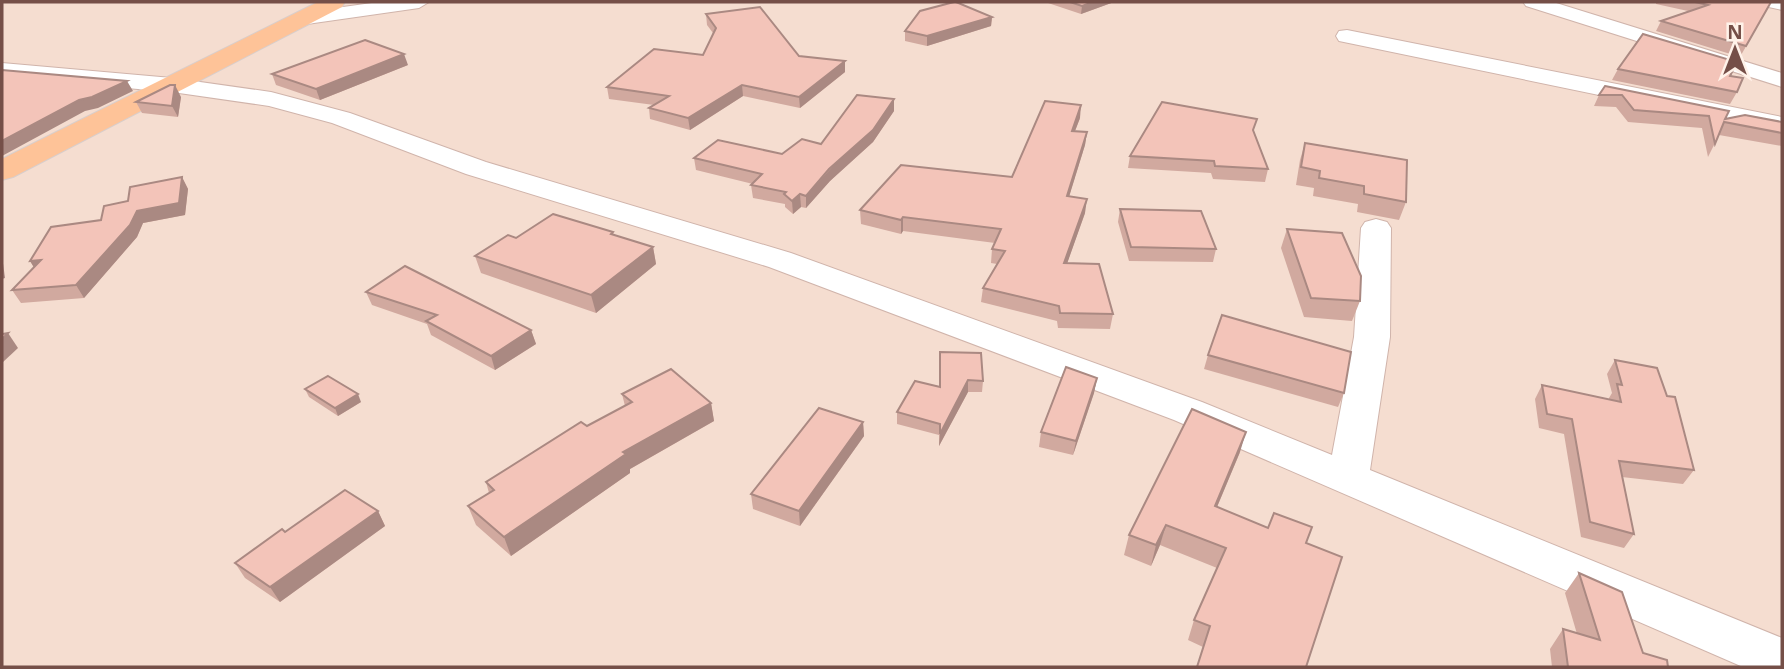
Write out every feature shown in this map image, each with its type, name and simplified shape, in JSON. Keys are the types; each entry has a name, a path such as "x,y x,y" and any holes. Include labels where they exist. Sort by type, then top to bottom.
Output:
{"main road":[{"path":"2,171 334,2"}],"street":[{"path":"300,19 419,2"},
{"path":"1533,2 1782,80"},
{"path":"1771,2 1782,4"},
{"path":"1347,36 1782,125"},
{"path":"1732,64 1782,98"},
{"path":"2,70 172,85 271,99 341,118 476,169 780,260 1188,411 1782,661"},
{"path":"1348,478 1372,337 1376,228"}],"shaded area":[{"path":"2,2 1782,2 1782,667 2,667"}],"building":[{"path":"956,2 992,17 927,36 905,31 920,11"},
{"path":"1070,2 1093,2 1082,6"},
{"path":"1695,2 1771,2 1746,46 1661,21 1708,5"},
{"path":"760,7 799,56 845,61 799,97 742,85 688,118 649,108 669,96 607,87 654,49 703,55 716,28 706,14"},
{"path":"1643,34 1737,62 1730,76 1743,78 1737,92 1618,69"},
{"path":"365,40 404,54 316,89 272,74"},
{"path":"2,70 127,81 79,100 2,141"},
{"path":"175,85 172,106 136,102"},
{"path":"1605,86 1729,111 1725,119 1745,115 1782,122 1782,133 1724,122 1715,144 1709,116 1634,110 1622,95 1599,95"},
{"path":"857,95 894,99 873,130 829,169 806,196 800,194 792,201 784,194 786,192 751,185 762,174 694,158 718,140 782,154 802,139 821,144"},
{"path":"1045,101 1081,105 1072,131 1087,132 1067,196 1087,199 1064,263 1099,264 1113,314 1060,313 1059,306 983,288 1005,251 992,249 1001,229 903,217 901,220 860,210 901,165 1012,177"},
{"path":"1162,102 1257,119 1253,130 1268,169 1215,166 1214,161 1130,156"},
{"path":"1305,143 1407,160 1406,202 1364,194 1364,186 1319,178 1320,171 1301,167"},
{"path":"182,177 179,203 137,211 130,225 76,285 12,290 41,260 30,261 51,227 101,220 104,206 128,201 130,187"},
{"path":"1120,209 1201,211 1216,249 1131,247"},
{"path":"553,214 653,247 591,295 475,256 508,235 516,238"},
{"path":"1287,229 1342,233 1361,276 1360,301 1311,298"},
{"path":"405,266 531,330 491,356 426,321 437,315 366,292"},
{"path":"1222,315 1351,352 1344,393 1208,355"},
{"path":"940,352 981,353 983,381 968,380 940,434 940,424 897,412 915,381 940,387"},
{"path":"1615,360 1657,368 1667,396 1675,397 1694,470 1619,461 1634,534 1590,522 1572,419 1547,414 1542,385 1621,402 1617,384 1622,385"},
{"path":"1066,367 1097,378 1076,441 1041,432"},
{"path":"671,369 711,403 623,452 626,454 504,537 468,506 494,490 486,482 581,422 587,426 632,402 622,394"},
{"path":"328,376 358,394 335,408 305,389"},
{"path":"819,408 863,422 799,511 751,494"},
{"path":"1192,409 1246,432 1215,506 1268,528 1274,513 1312,527 1306,543 1342,557 1306,667 1197,667 1210,626 1194,620 1226,548 1166,525 1156,545 1129,535"},
{"path":"345,490 378,511 270,587 235,563 282,529 285,532"},
{"path":"1579,573 1622,592 1643,653 1667,660 1668,667 1568,667 1563,629 1600,640"}]}
